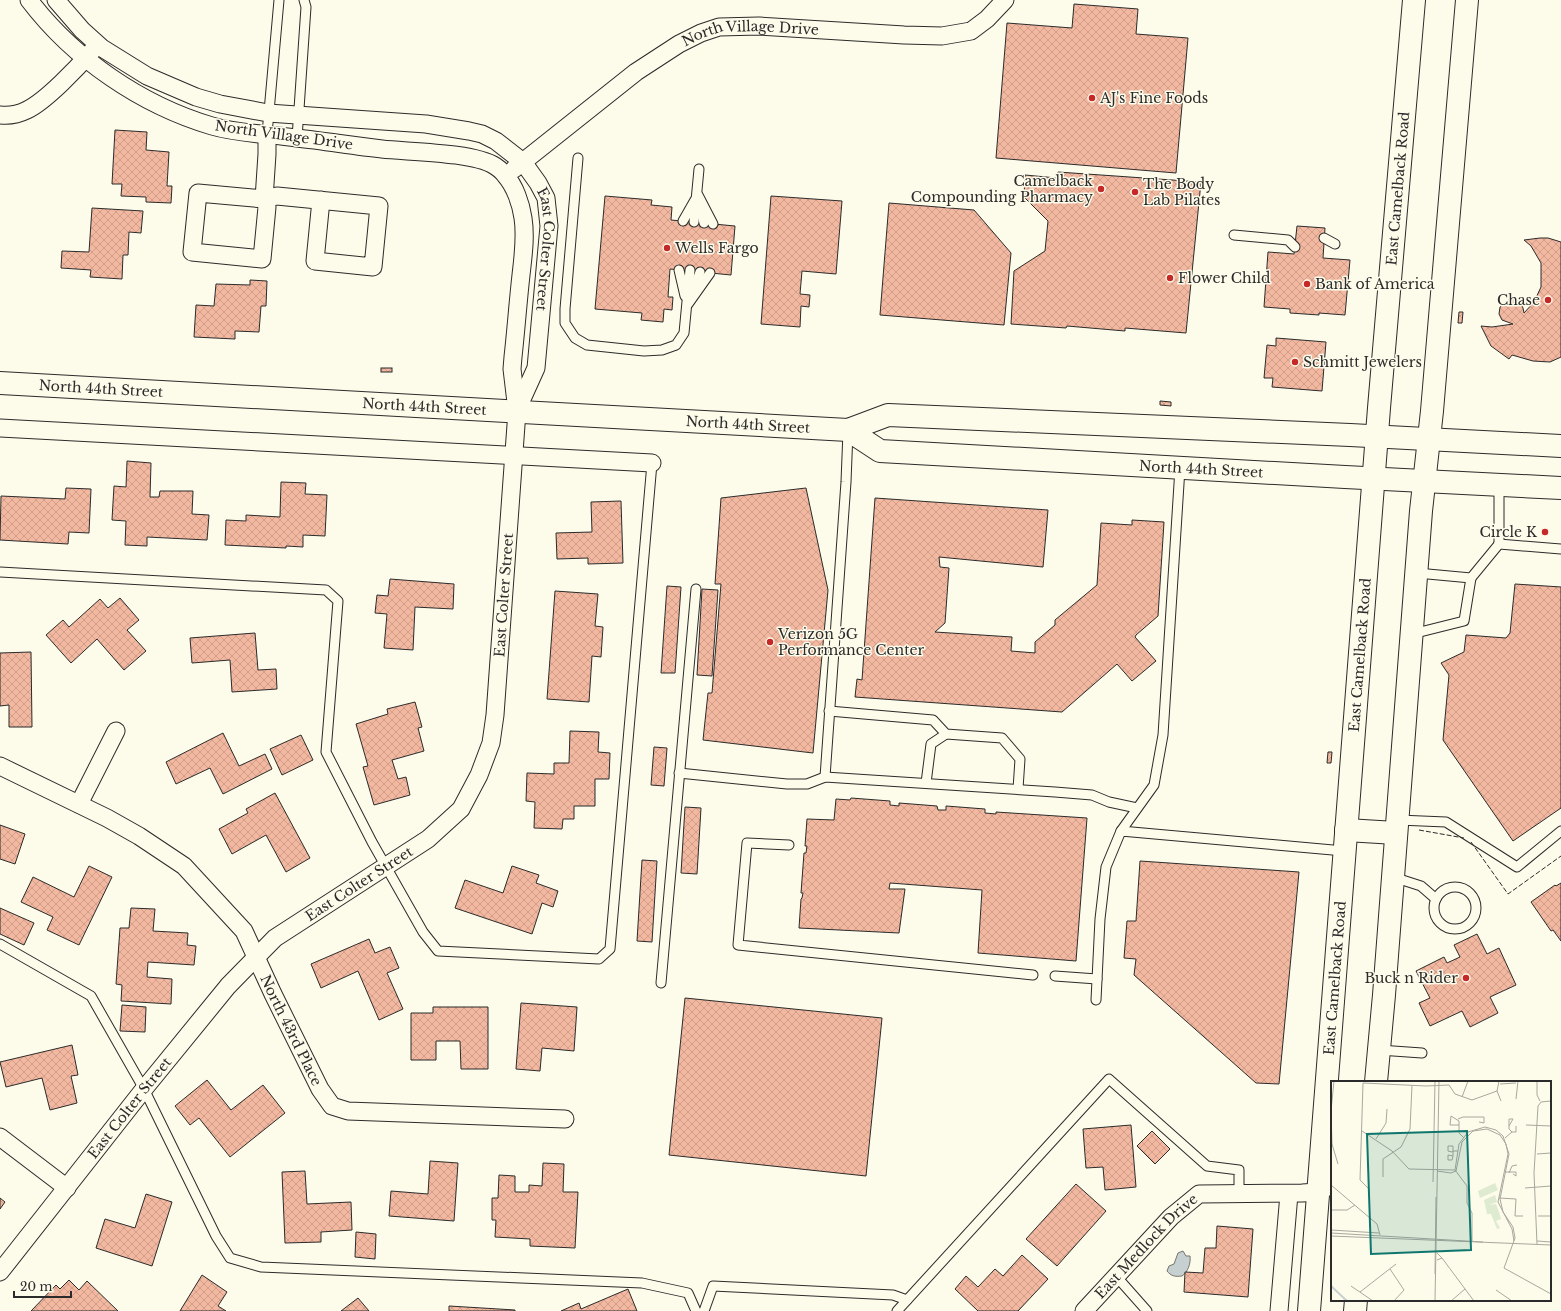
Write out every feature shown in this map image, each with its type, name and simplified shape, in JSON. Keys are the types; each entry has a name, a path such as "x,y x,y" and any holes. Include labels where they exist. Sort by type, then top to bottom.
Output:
{"main road":[{"name":"East Camelback Road","path":"1331,1081 1344,852 1376,436 1414,0"},
{"path":"1376,1081 1424,481 1467,0"},
{"name":"North 44th Street","path":"0,383 848,430 888,415 1376,436 1561,446"},
{"name":"North 44th Street","path":"848,430 880,451 1373,479 1561,488"},
{"path":"1346,830 1397,826"},
{"name":"East Camelback Road","path":"1309,1311 1325,1188 1331,1082"},
{"path":"1355,1311 1356,1301"}],"street":[{"name":"North Village Drive","path":"30,0 54,30 85,58 118,83 178,114 213,126 244,132 480,160 495,166 506,176 636,72 679,44 701,33 719,27 759,26 942,36 971,31 987,19 1005,0"},
{"name":"North Village Drive","path":"56,0 82,30 121,61 147,76 171,87 220,104 268,113 426,124 469,131 482,134 496,141 523,162"},
{"path":"0,115 9,116 28,110 51,92 98,44"},
{"path":"266,134 267,154 264,199 266,207 262,259 192,252 198,193 264,199 277,196 321,200 379,206 373,267 315,261 321,200"},
{"name":"East Colter Street","path":"517,411 536,368 549,226 546,198 538,183 523,162"},
{"name":"East Colter Street","path":"0,1272 144,1089 228,986 275,938 387,867 428,839 460,809 479,775 490,742 495,716 517,411 512,369 524,245 523,219 518,199 506,176"},
{"path":"0,428 652,462"},
{"path":"79,804 116,731"},
{"name":"North 43rd Place","path":"0,766 79,804 139,836 184,866 244,931 320,1089 332,1106 348,1111 565,1119"},
{"path":"0,1137 67,1188"},
{"name":"East Medlock Drive","path":"1084,1311 1171,1217 1199,1194 1289,1194 1325,1188"},
{"path":"1279,1311 1289,1194"}],"lane":[{"path":"266,134 279,0"},
{"path":"297,138 306,6 304,0"},
{"path":"578,158 565,310 565,322 575,338 587,345 644,351 662,350 676,345 684,333 690,270"},
{"path":"694,222 698,195 699,169"},
{"path":"683,221 698,195"},
{"path":"698,195 704,223"},
{"path":"698,195 714,224"},
{"path":"1234,235 1288,240 1296,236"},
{"path":"1324,238 1335,244"},
{"path":"1288,240 1295,247"},
{"path":"679,270 687,306"},
{"path":"687,306 700,272"},
{"path":"687,306 710,273"},
{"path":"825,777 846,482 848,430"},
{"path":"0,572 326,590 338,601 326,752 372,842 423,932 438,951 599,959 610,949 652,462"},
{"path":"1096,1000 1100,919 1106,867 1121,831 1154,785 1163,734 1180,468"},
{"path":"1412,634 1464,621 1472,578 1499,544 1499,485"},
{"path":"1499,544 1561,549"},
{"path":"1417,573 1472,578"},
{"path":"660,984 696,589"},
{"path":"829,711 933,720 946,734"},
{"path":"926,783 931,744 946,734 1002,738 1020,759 1018,789"},
{"path":"679,773 787,784 806,784 825,777 1018,789 1092,795 1109,802 1137,808"},
{"path":"1397,826 1446,822 1517,867 1561,831"},
{"path":"1121,831 1344,852"},
{"path":"789,845 747,843 738,945 1033,975"},
{"path":"1393,877 1421,886 1436,899"},
{"path":"1458,886 1464,888 1470,892 1477,904 1475,918 1464,928 1449,928 1438,920 1434,907 1436,899 1439,894 1450,887 1458,886"},
{"path":"0,944 91,996 144,1089 216,1236 230,1258 261,1267 642,1283 688,1293 696,1311"},
{"path":"1055,976 1097,979"},
{"path":"1379,1050 1422,1053"},
{"path":"897,1311 1109,1079 1207,1166 1239,1170 1239,1194"},
{"path":"1116,1276 1147,1311"},
{"path":"704,1311 713,1286 893,1294 907,1300"}],"shaded area":[{"path":"1183,1251 1186,1256 1190,1256 1187,1270 1182,1276 1172,1275 1167,1271 1169,1266 1174,1264 1178,1253"}],"building":[{"name":"AJ's Fine Foods","path":"1074,4 1138,9 1136,34 1188,38 1176,173 996,158 1007,23 1072,28"},
{"path":"115,130 147,132 146,150 169,152 167,186 172,186 171,203 146,202 146,197 121,196 122,184 112,184"},
{"path":"1058,172 1201,182 1186,333 1125,328 1125,331 1067,326 1066,328 1011,324 1014,271 1045,251 1048,221 1024,197 1025,175 1057,178"},
{"name":"Wells Fargo","path":"605,196 652,200 651,205 672,207 671,220 735,226 731,275 670,269 668,297 673,297 672,310 664,309 663,322 641,320 642,313 595,309"},
{"path":"771,196 842,201 836,274 802,271 800,294 810,295 809,307 801,306 800,327 761,324"},
{"path":"889,203 974,210 1011,253 1004,325 880,315"},
{"path":"92,208 143,211 141,233 129,232 128,255 123,255 122,279 90,277 91,270 61,268 62,251 89,252"},
{"name":"Bank of America","path":"1297,226 1325,228 1323,258 1350,260 1345,315 1290,313 1290,309 1264,307 1268,252 1294,254"},
{"name":"Chase","path":"1548,238 1561,242 1561,357 1550,362 1533,361 1512,355 1509,359 1491,346 1481,326 1492,327 1513,324 1502,320 1499,314 1500,307 1510,299 1516,299 1520,302 1524,313 1534,302 1541,287 1541,263 1531,246 1524,240"},
{"path":"250,280 267,281 266,306 261,306 259,332 235,331 235,339 194,337 196,305 214,306 216,284 250,285"},
{"path":"1459,312 1463,312 1462,323 1458,323"},
{"name":"Schmitt Jewelers","path":"1276,338 1326,342 1322,391 1272,387 1273,378 1264,378 1267,345 1276,346"},
{"path":"381,368 392,368 392,372 381,372"},
{"path":"1160,401 1171,402 1171,406 1160,405"},
{"path":"127,461 151,463 150,497 159,497 160,491 193,491 192,514 209,515 207,540 147,537 147,546 125,545 126,521 112,520 114,486 126,487"},
{"path":"281,482 306,483 305,494 327,495 325,536 303,535 303,547 286,546 286,548 225,545 226,520 246,521 246,515 280,517"},
{"path":"66,488 91,489 89,533 69,532 68,544 0,540 1,496 65,499"},
{"name":"Verizon 5G Performance Center","path":"806,488 828,590 813,753 703,740 708,693 712,693 721,584 715,584 721,498"},
{"path":"875,498 1048,510 1043,567 939,557 940,567 949,568 945,623 935,632 1012,637 1011,651 1035,653 1035,642 1055,625 1055,620 1097,585 1101,523 1132,525 1132,520 1164,522 1158,616 1135,637 1156,661 1132,681 1117,664 1062,712 855,697 857,679 862,680"},
{"path":"621,501 623,563 588,564 588,558 557,559 556,533 592,532 591,502"},
{"path":"390,579 454,584 453,609 415,607 413,650 384,648 387,614 375,613 377,595 388,596"},
{"path":"1515,584 1561,587 1561,808 1513,841 1443,740 1449,675 1441,663 1464,652 1466,635 1506,638 1510,633"},
{"path":"667,586 681,587 675,673 661,673"},
{"path":"702,589 718,590 712,676 697,675"},
{"path":"555,591 598,594 595,626 603,627 601,657 592,656 589,702 547,699"},
{"path":"120,598 139,620 127,630 146,651 124,670 97,639 71,663 46,635 63,620 69,627 100,599 108,608"},
{"path":"255,633 258,670 276,669 277,689 232,692 230,660 192,663 190,638"},
{"path":"31,652 32,727 9,727 9,705 0,706 0,653"},
{"path":"415,702 422,727 418,728 424,751 392,760 398,779 406,777 410,795 374,805 363,767 368,766 356,724 388,714 387,709"},
{"path":"570,731 599,732 598,752 610,753 609,779 595,779 595,806 574,806 574,819 563,819 562,829 534,828 535,802 526,801 527,773 554,774 554,763 569,763"},
{"path":"223,733 239,766 265,754 272,769 223,794 210,768 176,784 166,762"},
{"path":"301,735 313,760 282,775 270,749"},
{"path":"654,747 667,748 664,786 651,785"},
{"path":"1328,752 1332,752 1331,763 1327,763"},
{"path":"275,793 310,858 286,872 266,835 232,854 219,829 248,813 246,809"},
{"path":"851,798 890,801 890,805 899,806 899,803 937,806 938,810 946,810 946,806 985,809 985,813 996,814 996,812 1087,818 1076,961 978,953 982,890 890,883 889,889 905,889 899,933 799,928 801,899 803,893 801,893 804,853 806,853 807,846 805,846 807,819 834,820 836,799 850,800"},
{"path":"685,807 701,808 697,874 681,873"},
{"path":"0,825 25,834 15,864 0,859"},
{"path":"642,860 657,861 652,942 637,941"},
{"path":"1140,861 1299,872 1279,1084 1256,1083 1134,975 1136,959 1124,958 1127,921 1136,921"},
{"path":"89,866 112,877 79,945 47,930 53,917 21,902 33,877 74,897"},
{"path":"512,866 539,875 536,883 558,891 553,907 542,903 532,934 455,908 465,880 503,893"},
{"path":"1561,883 1561,941 1553,930 1551,931 1531,902 1555,885 1556,886"},
{"path":"0,908 34,923 24,945 0,934"},
{"path":"131,908 155,909 153,931 188,933 187,945 196,946 194,965 148,962 147,977 172,979 171,1004 121,1001 122,985 116,984 120,928 129,928"},
{"name":"Buck n Rider","path":"1477,934 1487,954 1499,948 1516,985 1490,997 1498,1013 1470,1027 1462,1011 1430,1026 1419,1003 1430,998 1416,971 1444,957 1447,963 1460,957 1454,945"},
{"path":"369,939 375,953 390,947 399,968 387,973 403,1009 379,1020 358,971 321,988 311,964"},
{"path":"685,998 882,1018 866,1176 669,1155"},
{"path":"521,1003 577,1007 574,1051 542,1048 540,1071 516,1069"},
{"path":"122,1005 146,1007 145,1032 120,1031"},
{"path":"433,1007 488,1007 488,1069 461,1069 460,1041 436,1041 436,1060 411,1060 411,1013 433,1013"},
{"path":"72,1045 78,1075 71,1076 77,1103 50,1110 42,1078 6,1087 0,1062"},
{"path":"207,1080 231,1110 263,1085 285,1113 230,1157 199,1118 190,1125 175,1106"},
{"path":"1131,1125 1136,1187 1105,1190 1103,1167 1086,1168 1083,1129"},
{"path":"1152,1131 1170,1149 1155,1164 1137,1146"},
{"path":"430,1161 458,1163 454,1221 389,1216 391,1191 428,1194"},
{"path":"543,1163 564,1164 563,1192 578,1192 575,1248 530,1246 530,1239 495,1237 496,1220 492,1220 492,1198 498,1198 499,1175 515,1176 515,1192 529,1192 529,1185 542,1186"},
{"path":"305,1171 307,1204 351,1202 352,1230 321,1232 321,1242 285,1243 282,1172"},
{"path":"1076,1184 1106,1211 1057,1266 1026,1239"},
{"path":"146,1194 172,1202 152,1266 96,1248 105,1219 135,1228"},
{"path":"0,1198 5,1202 0,1209"},
{"path":"1217,1226 1253,1229 1248,1297 1184,1292 1185,1272 1203,1273 1205,1248 1216,1248"},
{"path":"356,1232 376,1234 375,1259 355,1257"},
{"path":"1022,1255 1048,1279 1018,1311 978,1311 955,1289 966,1276 978,1287 995,1269 1003,1276"},
{"path":"202,1275 227,1292 218,1306 226,1311 180,1311"},
{"path":"69,1280 79,1290 87,1281 118,1311 31,1311 56,1285 60,1289"},
{"path":"628,1289 637,1311 561,1311 579,1303 581,1309"},
{"path":"358,1298 369,1311 341,1311"},
{"path":"449,1306 515,1310 515,1311 449,1311"}],"fence":[{"path":"1419,830 1464,838"},
{"path":"1471,842 1508,894 1561,856"}],"place":[{"name":"AJ's Fine Foods","path":"1092,98"},
{"name":"Camelback Compounding Pharmacy","path":"1101,189"},
{"name":"The Body Lab Pilates","path":"1135,192"},
{"name":"Wells Fargo","path":"667,248"},
{"name":"Flower Child","path":"1170,278"},
{"name":"Bank of America","path":"1307,284"},
{"name":"Chase","path":"1548,300"},
{"name":"Schmitt Jewelers","path":"1295,362"},
{"name":"Circle K","path":"1545,532"},
{"name":"Verizon 5G Performance Center","path":"770,642"},
{"name":"Buck n Rider","path":"1466,978"}]}
